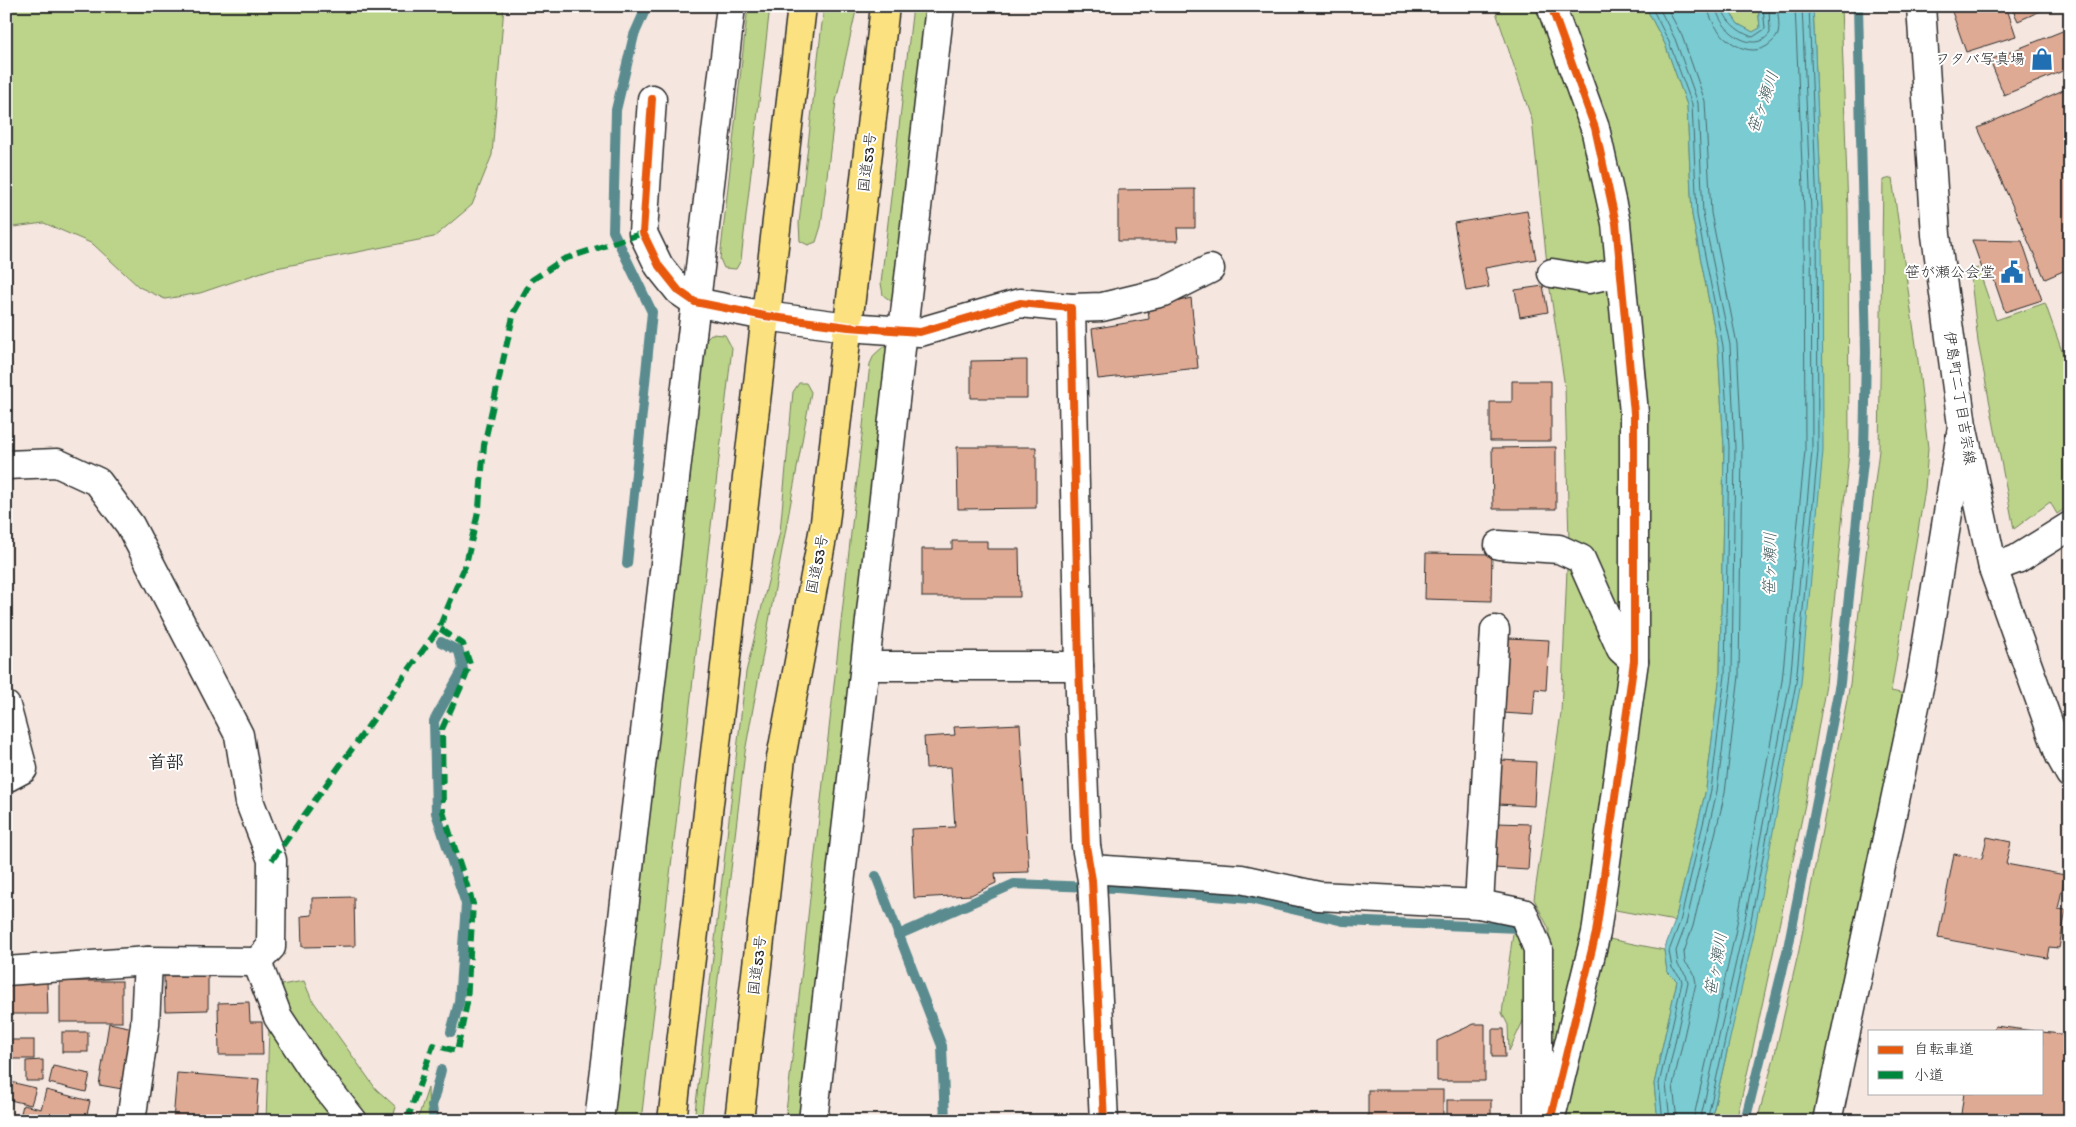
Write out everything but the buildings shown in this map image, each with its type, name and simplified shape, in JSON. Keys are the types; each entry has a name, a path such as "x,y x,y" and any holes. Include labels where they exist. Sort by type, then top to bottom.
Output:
{"highway":[{"path":"672,1121 802,6"},
{"name":"国道53号","path":"739,1121 781,758 825,522 885,6"}],"street":[{"path":"598,1121 731,6"},
{"path":"813,1121 940,6"},
{"path":"1550,1121 1596,934 1634,661 1634,413 1616,223 1595,128 1551,6"},
{"name":"伊島町二丁目吉宗線","path":"1921,6 1936,236 1962,425 1993,568 2060,756 2070,774"},
{"path":"652,99 643,233 659,266 679,291 696,302 765,316 848,327 920,332 1020,303 1071,308 1102,307 1164,292 1210,269"},
{"path":"1552,273 1588,279 1620,272"},
{"path":"1071,308 1078,666 1086,846 1092,881 1104,1121"},
{"path":"1827,1121 1922,673 1962,425"},
{"path":"6,465 57,463 98,482 130,525 240,735 250,802 272,860 271,947 257,962 148,961 6,971"},
{"path":"1993,568 2017,559 2070,526"},
{"path":"1499,545 1559,549 1581,559 1621,649 1634,661"},
{"path":"1479,904 1494,630"},
{"path":"866,666 1078,666"},
{"path":"6,706 23,769 6,778"},
{"path":"1092,881 1240,879 1318,896 1479,904 1523,913 1538,949 1538,1121"},
{"path":"131,1121 145,1025 148,961"},
{"path":"257,962 278,1016 315,1073 353,1121"}],"green space":[{"path":"6,6 504,6 492,155 472,205 434,237 271,269 200,293 165,299 139,287 93,244 44,223 6,228"},
{"path":"748,6 770,6 741,260 736,269 724,268 720,259"},
{"path":"824,6 857,6 836,101 821,226 816,242 808,245 800,241 799,223"},
{"path":"913,6 930,6 896,305 883,295 881,283"},
{"path":"1494,6 1542,6 1586,131 1611,266 1547,264 1532,120"},
{"path":"1559,6 1645,6 1665,44 1687,105 1692,215 1718,347 1724,447 1720,674 1706,789 1675,921 1610,909 1642,415"},
{"path":"1726,6 1758,6 1760,28 1753,32 1738,24"},
{"path":"1813,6 1841,6 1848,211 1849,452 1826,684 1805,804 1736,1121 1711,1121 1727,1052 1822,211"},
{"path":"1892,178 1917,352 1928,448 1925,489 1891,691 1905,694 1815,1121 1757,1121 1799,950 1850,684 1879,450 1883,180"},
{"path":"1978,268 1996,320 2045,303 2070,374 2070,505 2057,514 2050,502 2014,529 1978,342 1970,271"},
{"path":"1549,283 1614,283 1625,413 1624,639 1569,543 1565,387"},
{"path":"711,334 725,335 732,348 641,1121 611,1121 702,343"},
{"path":"883,347 889,347 887,366 799,1121 785,1121 870,364 874,355"},
{"path":"799,383 806,383 811,392 745,752 701,1121 694,1121 746,672 780,532 793,392"},
{"path":"1567,569 1580,572 1618,662 1615,749 1587,931 1542,1106 1549,929 1534,899 1561,713"},
{"path":"1513,933 1523,933 1530,1006 1509,1051 1508,1025 1502,1013"},
{"path":"1604,938 1664,950 1667,971 1677,981 1654,1084 1658,1121 1559,1121"},
{"path":"304,981 311,998 376,1089 396,1107 392,1121 365,1121 322,1070 290,1013 281,985"},
{"path":"269,1028 341,1121 266,1121"},
{"path":"428,1088 429,1121 417,1121"}],"water":[{"name":"笹ヶ瀬川","path":"1645,6 1726,6 1738,24 1753,32 1760,28 1758,6 1813,6 1822,211 1823,451 1801,683 1753,938 1711,1121 1658,1121 1654,1084 1677,981 1667,971 1664,950 1675,921 1706,789 1720,674 1724,447 1718,347 1692,215 1687,105 1665,44"}],"waterway":[{"path":"627,564 652,312 613,231 616,110 634,35 647,6"},
{"path":"1745,1121 1788,948 1840,683 1864,452 1866,352 1858,6"},
{"path":"441,642 459,651 463,669 434,721 436,813 466,904 459,1002 451,1032"},
{"path":"876,876 942,1046 945,1121"},
{"path":"898,935 1014,884 1117,888 1250,899 1343,921 1519,928"},
{"path":"434,1121 432,1106 441,1070"}],"marked path":[{"path":"272,860 439,628 466,564 479,508 484,445 514,312 532,280 564,259 643,233"},
{"path":"407,1121 433,1045 457,1051 467,1003 473,904 443,812 442,729 470,664 463,644 439,628"}],"cycle path":[{"path":"1550,1121 1596,933 1634,661 1634,413 1616,223 1595,128 1551,6"},
{"path":"652,99 643,233 659,266 679,291 695,302 765,316 848,327 920,332 1020,303 1071,308 1079,666 1086,846 1092,880 1104,1121"}],"place":[{"name":"フタバ写真場","path":"2042,59"},
{"name":"笹が瀬公会堂","path":"2012,272"}],"district":[{"name":"首部","path":"166,762"}]}
